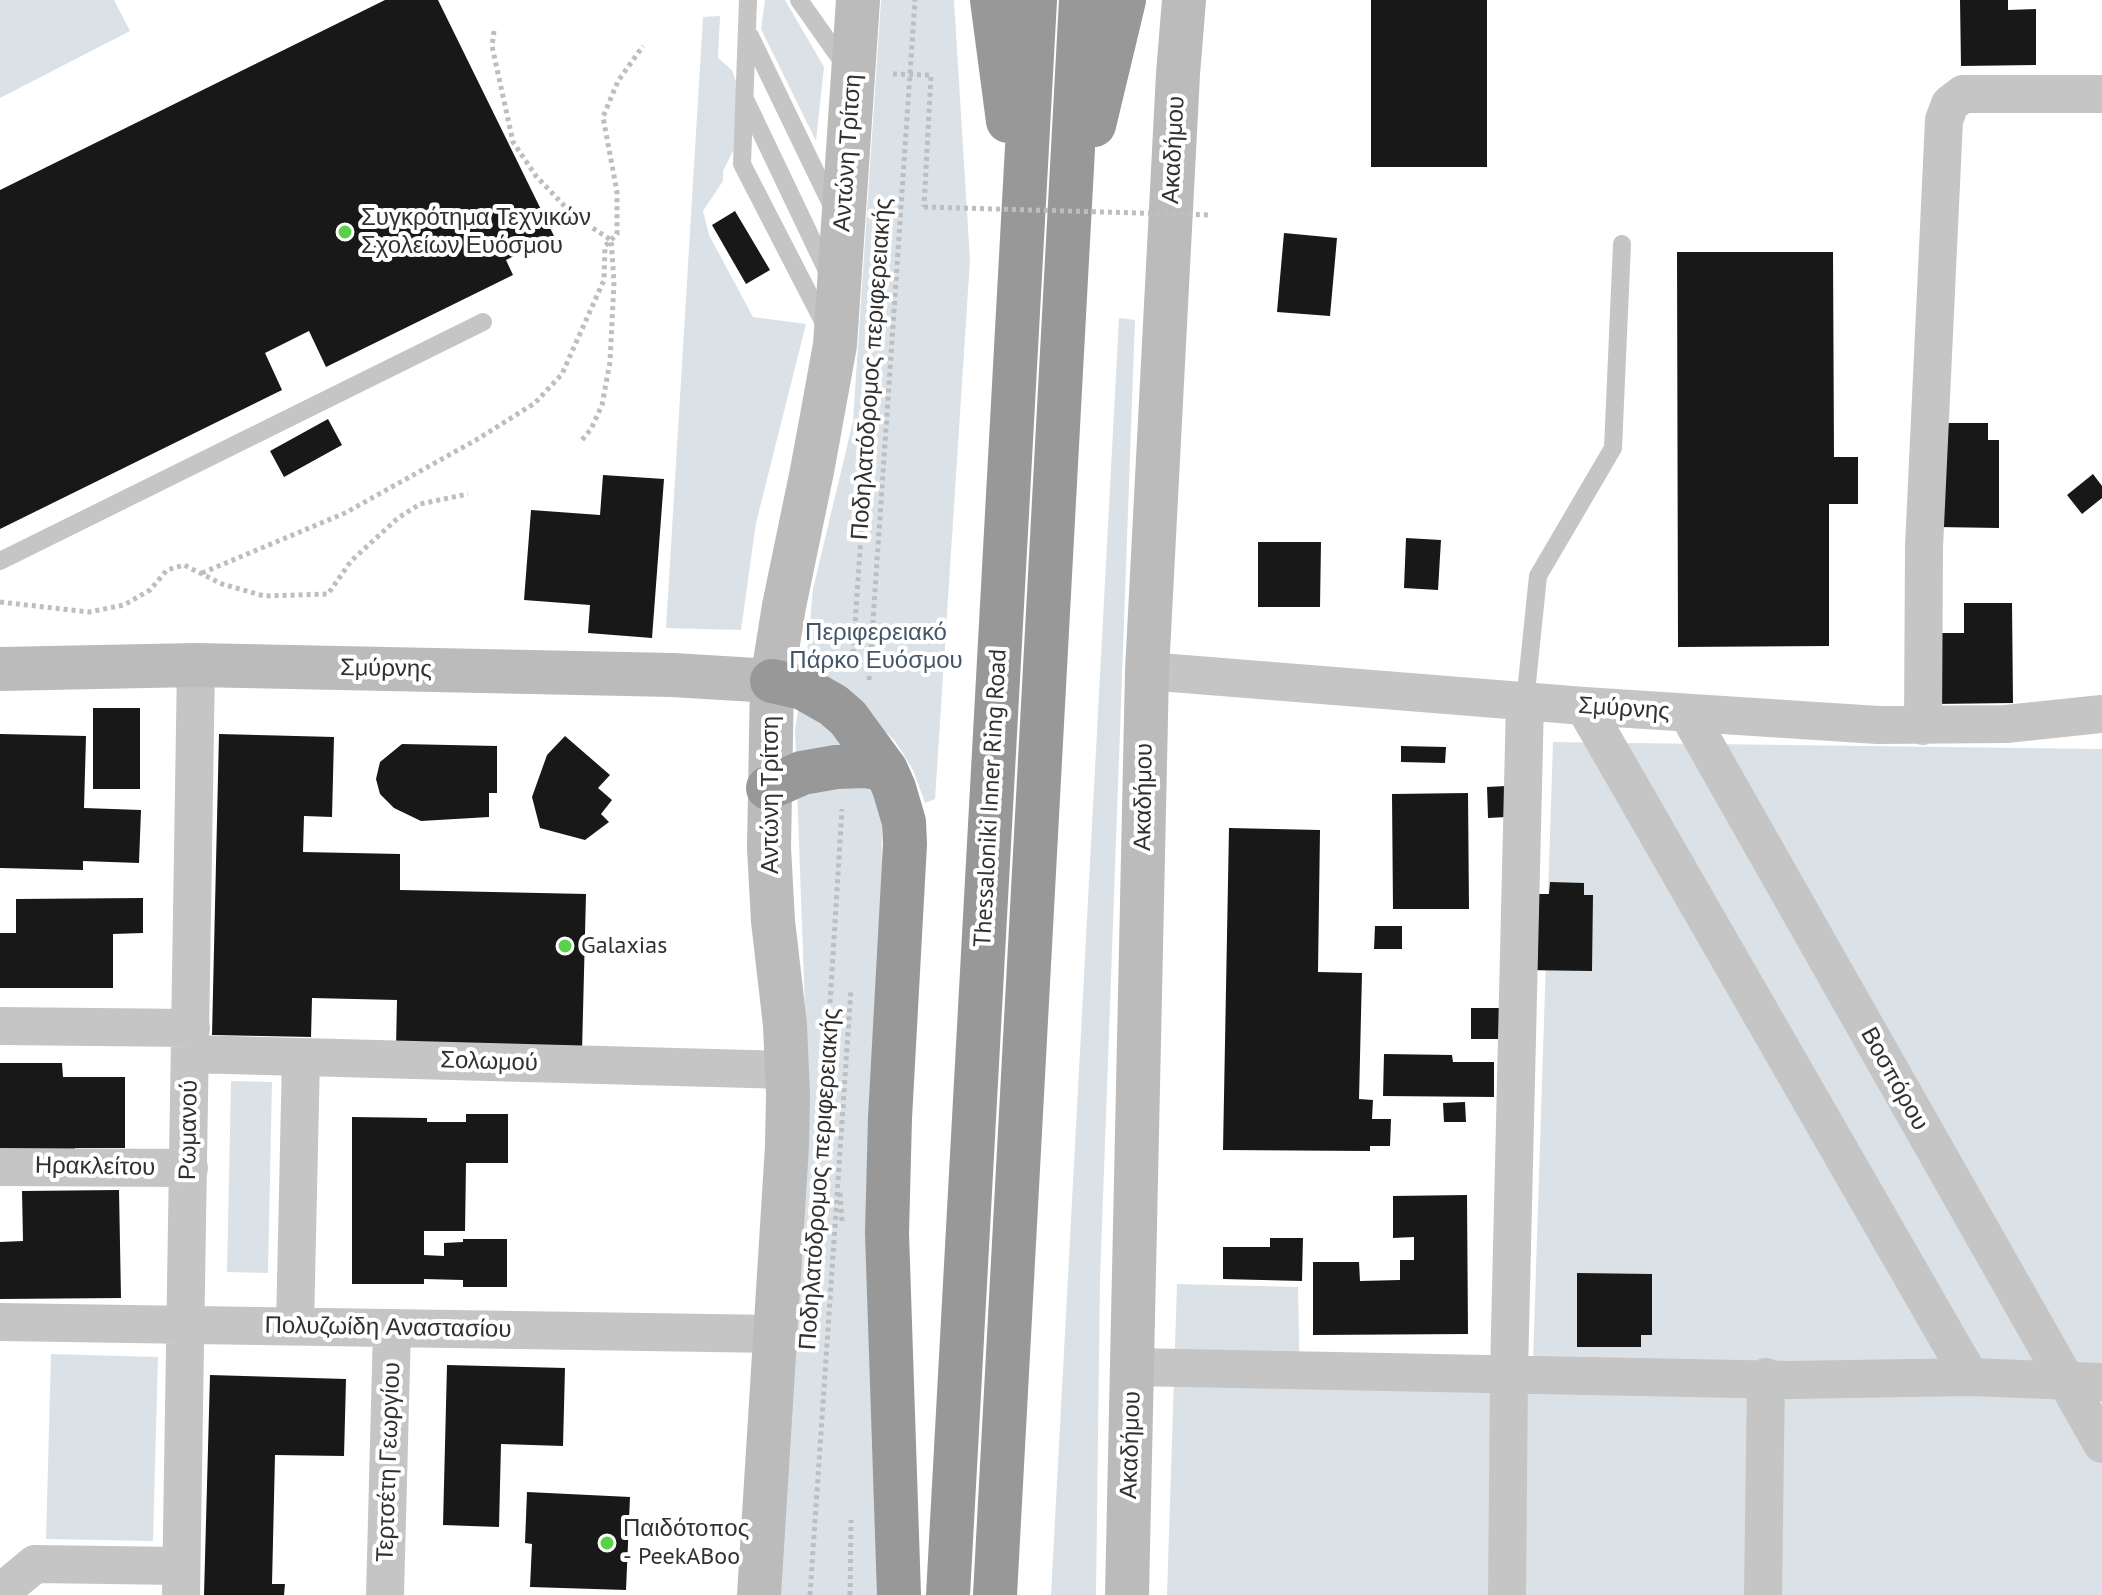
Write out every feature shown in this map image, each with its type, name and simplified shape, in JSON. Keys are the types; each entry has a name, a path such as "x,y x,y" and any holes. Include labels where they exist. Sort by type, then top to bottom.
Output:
{"highway":[{"path":"992,0 1022,231"},
{"name":"Thessaloniki Inner Ring Road","path":"948,1595 1035,0"},
{"name":"Thessaloniki Inner Ring Road","path":"995,1595 1081,0"},
{"path":"1069,232 1124,0"},
{"path":"772,681 816,694 848,718 876,755 900,804 905,844 887,1233 899,1595"},
{"path":"768,788 802,773 865,766 876,755"}],"street":[{"name":"Ακαδήμου","path":"1127,1595 1147,671 1184,0"},
{"name":"Αντώνη Τρίτση","path":"759,1595 787,1146 788,1070 773,921 768,788 772,681 835,345 843,228 873,75 853,7"},
{"path":"1923,726 1924,547 1944,120 1950,104 1963,94 2102,94"},
{"name":"Σμύρνης","path":"0,669 196,665 673,675 772,681"},
{"name":"Ρωμανού","path":"181,1580 196,665"},
{"name":"Σμύρνης","path":"1147,671 1688,714 1923,726 2006,724 2102,714"},
{"path":"1507,1595 1509,1373 1525,702"},
{"path":"1584,706 1970,1377"},
{"name":"Βοσπόρου","path":"1688,714 2102,1444"},
{"name":"Σολωμού","path":"0,1026 191,1041 301,1057 788,1070"},
{"path":"295,1326 301,1057"},
{"name":"Ηρακλείτου","path":"0,1167 189,1168"},
{"name":"Πολυζωίδη Αναστασίου","path":"0,1322 775,1334"},
{"name":"Τερτσέτη Γεωργίου","path":"385,1595 392,1328"},
{"path":"1133,1367 1813,1380 1970,1377 2102,1382"},
{"path":"1763,1595 1766,1377"},
{"path":"0,1593 35,1564 181,1580"}],"lane":[{"path":"748,0 742,164 835,345"},
{"path":"799,0 873,75"},
{"path":"747,32 843,228"},
{"path":"745,98 838,294"},
{"path":"1525,702 1538,576 1613,448 1622,244"},
{"path":"0,561 483,322"}],"path":[{"name":"Ποδηλατόδρομος περιφερειακής","path":"876,755 899,228 915,0"},
{"path":"494,31 492,46 513,142 536,176 573,215 611,240"},
{"path":"202,573 345,513 476,440 535,403 562,374 604,280 605,246 617,234 617,192 603,117 618,81 643,46"},
{"path":"873,75 931,75 924,207 1210,215"},
{"path":"890,227 899,228"},
{"path":"582,440 602,405 610,362 614,282 611,240"},
{"path":"0,602 89,612 124,605 150,590 167,570 184,565 222,584 264,596 328,594 351,561 398,518 420,504 468,494"},
{"name":"Ποδηλατόδρομος περιφερειακής","path":"810,1595 852,982"}],"green space":[{"path":"0,0 114,0 130,31 0,98"},
{"path":"765,0 785,0 824,67 816,141 761,29"},
{"name":"Περιφερειακό Πάρκο Ευόσμου","path":"881,0 954,0 970,260 935,799 925,803 913,770 895,741 873,720 882,821 878,1595 779,1595 807,1066 795,730 813,589 853,421"},
{"path":"720,16 718,58 732,70 738,87 735,147 723,171 723,181 703,211 709,235 753,317 806,324 756,523 741,630 666,628 703,17"},
{"path":"1119,318 1135,320 1100,1280 1096,1595 1051,1595"},
{"path":"1553,742 2102,749 2102,1595 1167,1595 1177,1284 1298,1287 1300,1385 1532,1392"},
{"path":"231,1081 272,1082 268,1273 227,1272"},
{"path":"51,1354 158,1357 153,1541 46,1539"}],"building":[{"path":"385,0 438,0 554,236 506,260 513,275 326,367 309,331 265,353 282,390 0,529 0,190"},
{"path":"1371,0 1487,0 1487,167 1371,167"},
{"path":"1960,0 2008,0 2008,10 2036,9 2036,65 1961,66"},
{"path":"735,211 770,270 746,284 712,225"},
{"path":"1284,233 1337,238 1330,316 1277,312"},
{"path":"1677,252 1833,252 1834,457 1858,457 1858,504 1829,504 1829,646 1678,647"},
{"path":"328,419 342,445 284,477 270,451"},
{"path":"1938,423 1988,423 1988,440 1999,440 1999,528 1937,527"},
{"path":"2093,474 2102,486 2102,498 2082,514 2067,495"},
{"path":"603,475 664,479 652,638 588,633 590,605 524,600 531,510 600,515"},
{"path":"1406,538 1441,540 1438,590 1404,588"},
{"path":"1258,542 1321,542 1320,607 1258,607"},
{"path":"1964,603 2012,603 2013,703 1934,704 1933,633 1964,633"},
{"path":"93,708 140,708 140,789 93,789"},
{"path":"0,734 86,736 84,808 141,810 139,863 83,861 83,870 0,868"},
{"path":"219,734 334,737 332,817 304,816 303,852 400,854 400,890 586,894 582,1051 396,1047 397,1000 312,998 311,1037 212,1035"},
{"path":"565,736 610,775 598,788 612,800 601,814 609,822 585,840 540,828 532,797 547,755"},
{"path":"402,744 497,746 497,793 489,793 489,817 421,821 394,808 380,794 376,779 380,762"},
{"path":"1401,746 1446,747 1445,763 1401,762"},
{"path":"1506,786 1506,817 1488,818 1487,787"},
{"path":"1468,793 1469,909 1393,909 1392,794"},
{"path":"1229,828 1320,830 1318,972 1362,973 1359,1099 1373,1100 1372,1119 1391,1119 1390,1146 1370,1146 1370,1151 1223,1150"},
{"path":"1550,882 1584,883 1584,895 1593,895 1592,971 1521,970 1522,894 1549,894"},
{"path":"143,898 143,933 113,934 113,988 0,988 0,933 16,933 16,899"},
{"path":"1375,926 1402,926 1402,949 1374,949"},
{"path":"1471,1008 1504,1008 1504,1039 1471,1039"},
{"path":"1384,1054 1452,1055 1453,1062 1494,1062 1494,1097 1383,1096"},
{"path":"0,1063 62,1063 63,1077 125,1077 125,1148 75,1148 74,1157 0,1156"},
{"path":"1465,1102 1466,1122 1444,1122 1443,1103"},
{"path":"466,1114 508,1114 508,1163 466,1163 465,1231 424,1231 424,1255 444,1256 444,1243 463,1242 463,1239 507,1239 507,1287 463,1287 463,1280 424,1279 424,1284 352,1284 352,1117 466,1122"},
{"path":"119,1190 121,1298 0,1299 0,1242 23,1241 22,1191"},
{"path":"1467,1195 1468,1334 1313,1335 1313,1262 1359,1262 1360,1281 1400,1280 1400,1260 1414,1260 1414,1237 1393,1238 1393,1196"},
{"path":"1270,1238 1303,1238 1302,1281 1223,1279 1223,1247 1270,1247"},
{"path":"1577,1273 1652,1274 1652,1335 1641,1335 1641,1347 1577,1347"},
{"path":"447,1365 565,1368 563,1446 501,1444 499,1527 443,1525"},
{"path":"210,1375 346,1379 344,1456 275,1455 272,1584 285,1584 284,1595 204,1595"},
{"path":"527,1492 630,1497 626,1590 530,1587 532,1544 525,1543"}],"place":[{"name":"Συγκρότημα Τεχνικών Σχολείων Ευόσμου","path":"345,232"},
{"name":"Galaxias","path":"565,946"},
{"name":"Παιδότοπος - PeekABoo","path":"607,1543"}]}
